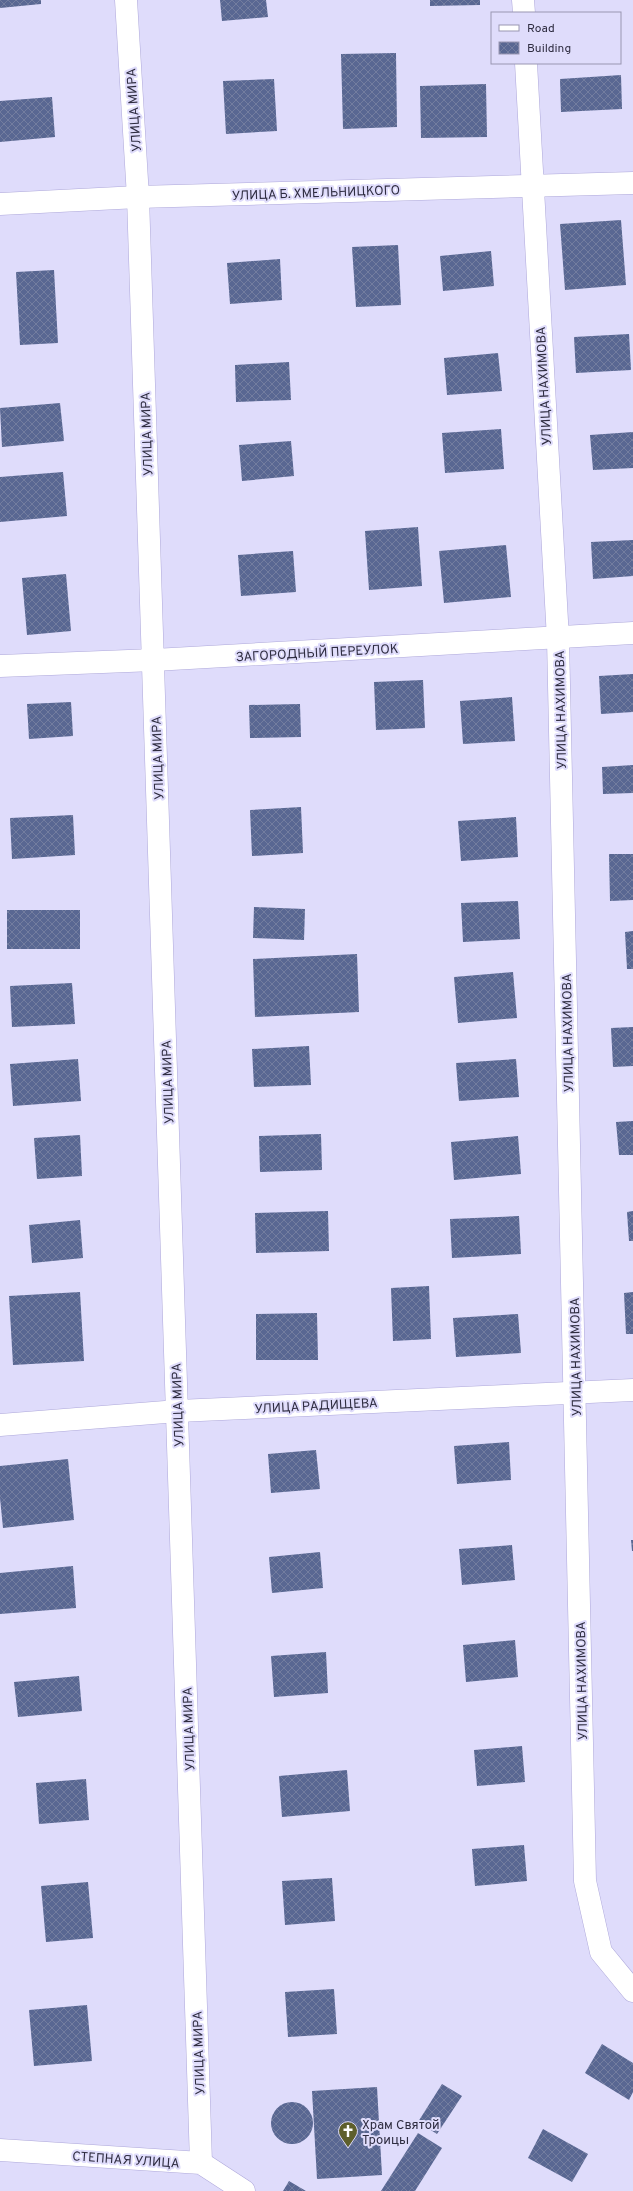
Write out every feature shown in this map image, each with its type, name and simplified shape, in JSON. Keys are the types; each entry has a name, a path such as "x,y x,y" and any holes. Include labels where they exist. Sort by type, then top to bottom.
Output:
{"street":[{"name":"УЛИЦА МИРА","path":"126,0 138,197 201,2164"},
{"path":"523,0 524,12"},
{"name":"УЛИЦА НАХИМОВА","path":"526,64 558,639 576,1393 585,1881 601,1952 633,1991"},
{"name":"УЛИЦА Б. ХМЕЛЬНИЦКОГО","path":"0,204 138,197 633,183"},
{"name":"ЗАГОРОДНЫЙ ПЕРЕУЛОК","path":"0,666 154,660 558,639 633,633"},
{"name":"УЛИЦА РАДИЩЕВА","path":"0,1425 178,1411 633,1390"},
{"name":"СТЕПНАЯ УЛИЦА","path":"0,2150 201,2164 244,2191"}],"building":[{"path":"0,0 41,0 41,4 0,8"},
{"path":"220,0 266,0 268,17 222,21"},
{"path":"430,0 480,0 480,5 430,6"},
{"path":"396,53 397,127 343,129 341,54"},
{"path":"621,75 622,109 561,112 560,79"},
{"path":"274,79 277,131 226,134 223,81"},
{"path":"486,84 487,137 421,138 420,86"},
{"path":"52,97 55,137 0,142 0,101"},
{"path":"621,220 626,285 565,290 560,224"},
{"path":"398,245 401,305 356,307 352,247"},
{"path":"491,251 494,286 443,291 440,256"},
{"path":"280,259 282,300 230,304 227,263"},
{"path":"54,270 58,343 20,345 16,272"},
{"path":"629,334 631,370 576,373 574,337"},
{"path":"498,353 502,391 447,395 444,358"},
{"path":"289,362 291,400 236,402 235,365"},
{"path":"60,403 64,441 2,447 0,408"},
{"path":"501,429 504,469 445,473 442,433"},
{"path":"633,432 633,468 593,470 590,435"},
{"path":"291,441 294,476 242,481 239,445"},
{"path":"63,472 67,516 0,522 0,477"},
{"path":"418,527 422,586 369,590 365,531"},
{"path":"633,540 633,576 593,579 591,542"},
{"path":"506,545 511,597 444,603 439,551"},
{"path":"293,551 296,592 241,596 238,555"},
{"path":"66,574 71,631 27,635 22,578"},
{"path":"633,674 633,712 601,714 599,676"},
{"path":"423,680 425,728 376,730 374,682"},
{"path":"512,697 515,741 463,744 460,701"},
{"path":"71,702 73,736 29,739 27,704"},
{"path":"300,704 301,737 250,738 249,705"},
{"path":"633,765 633,793 603,794 602,767"},
{"path":"301,807 303,853 252,856 250,810"},
{"path":"73,815 75,855 12,859 10,818"},
{"path":"516,817 518,857 461,861 458,821"},
{"path":"609,854 633,854 633,900 610,901"},
{"path":"518,901 520,939 463,942 461,903"},
{"path":"254,907 305,909 304,940 253,938"},
{"path":"7,910 80,910 80,949 7,949"},
{"path":"633,931 633,969 627,969 625,932"},
{"path":"357,954 359,1012 255,1017 253,959"},
{"path":"513,972 517,1018 458,1023 454,977"},
{"path":"72,983 75,1024 12,1027 10,986"},
{"path":"633,1027 633,1066 613,1067 611,1028"},
{"path":"309,1046 311,1085 254,1087 252,1049"},
{"path":"78,1059 81,1101 13,1106 10,1064"},
{"path":"516,1059 519,1097 459,1101 456,1063"},
{"path":"633,1121 633,1155 619,1155 616,1122"},
{"path":"321,1134 322,1170 260,1172 259,1136"},
{"path":"80,1135 82,1176 37,1179 34,1138"},
{"path":"518,1136 521,1174 454,1180 451,1142"},
{"path":"328,1211 329,1251 256,1253 255,1213"},
{"path":"633,1211 633,1241 629,1241 627,1212"},
{"path":"519,1216 521,1254 452,1258 450,1219"},
{"path":"80,1220 83,1258 32,1263 29,1225"},
{"path":"429,1286 431,1339 393,1341 391,1288"},
{"path":"80,1292 84,1361 13,1365 9,1296"},
{"path":"633,1292 633,1334 626,1334 624,1293"},
{"path":"317,1313 318,1360 256,1360 256,1314"},
{"path":"518,1314 521,1353 456,1357 453,1318"},
{"path":"509,1442 511,1480 457,1484 454,1446"},
{"path":"316,1450 320,1489 271,1493 268,1454"},
{"path":"68,1459 74,1520 3,1528 0,1498 0,1466"},
{"path":"631,1540 633,1540 633,1551 632,1551"},
{"path":"512,1545 515,1580 462,1585 459,1549"},
{"path":"320,1552 323,1588 272,1593 269,1557"},
{"path":"73,1566 76,1608 0,1614 0,1573"},
{"path":"515,1640 518,1677 466,1682 463,1645"},
{"path":"326,1652 328,1693 274,1697 271,1656"},
{"path":"79,1676 82,1711 18,1717 14,1682"},
{"path":"522,1746 525,1782 477,1786 474,1750"},
{"path":"347,1770 350,1811 282,1817 279,1776"},
{"path":"86,1779 89,1820 39,1824 36,1783"},
{"path":"524,1845 527,1881 475,1886 472,1849"},
{"path":"332,1878 335,1921 285,1925 282,1881"},
{"path":"88,1882 93,1938 46,1942 41,1886"},
{"path":"334,1989 337,2034 288,2037 285,1992"},
{"path":"87,2005 92,2061 34,2066 29,2010"},
{"path":"602,2044 633,2063 633,2092 629,2100 585,2073"},
{"path":"442,2084 462,2096 437,2134 418,2122"},
{"name":"Храм Святой Троицы","path":"377,2087 382,2175 317,2179 312,2091"},
{"path":"288,2102 296,2102 307,2108 313,2119 313,2127 307,2138 296,2144 288,2144 277,2138 271,2127 271,2119 277,2108"},
{"path":"543,2129 588,2154 572,2182 528,2158"},
{"path":"418,2133 442,2148 415,2191 381,2191"},
{"path":"289,2181 306,2191 283,2191"}],"place":[{"name":"Храм Святой Троицы","path":"348,2148"}]}
